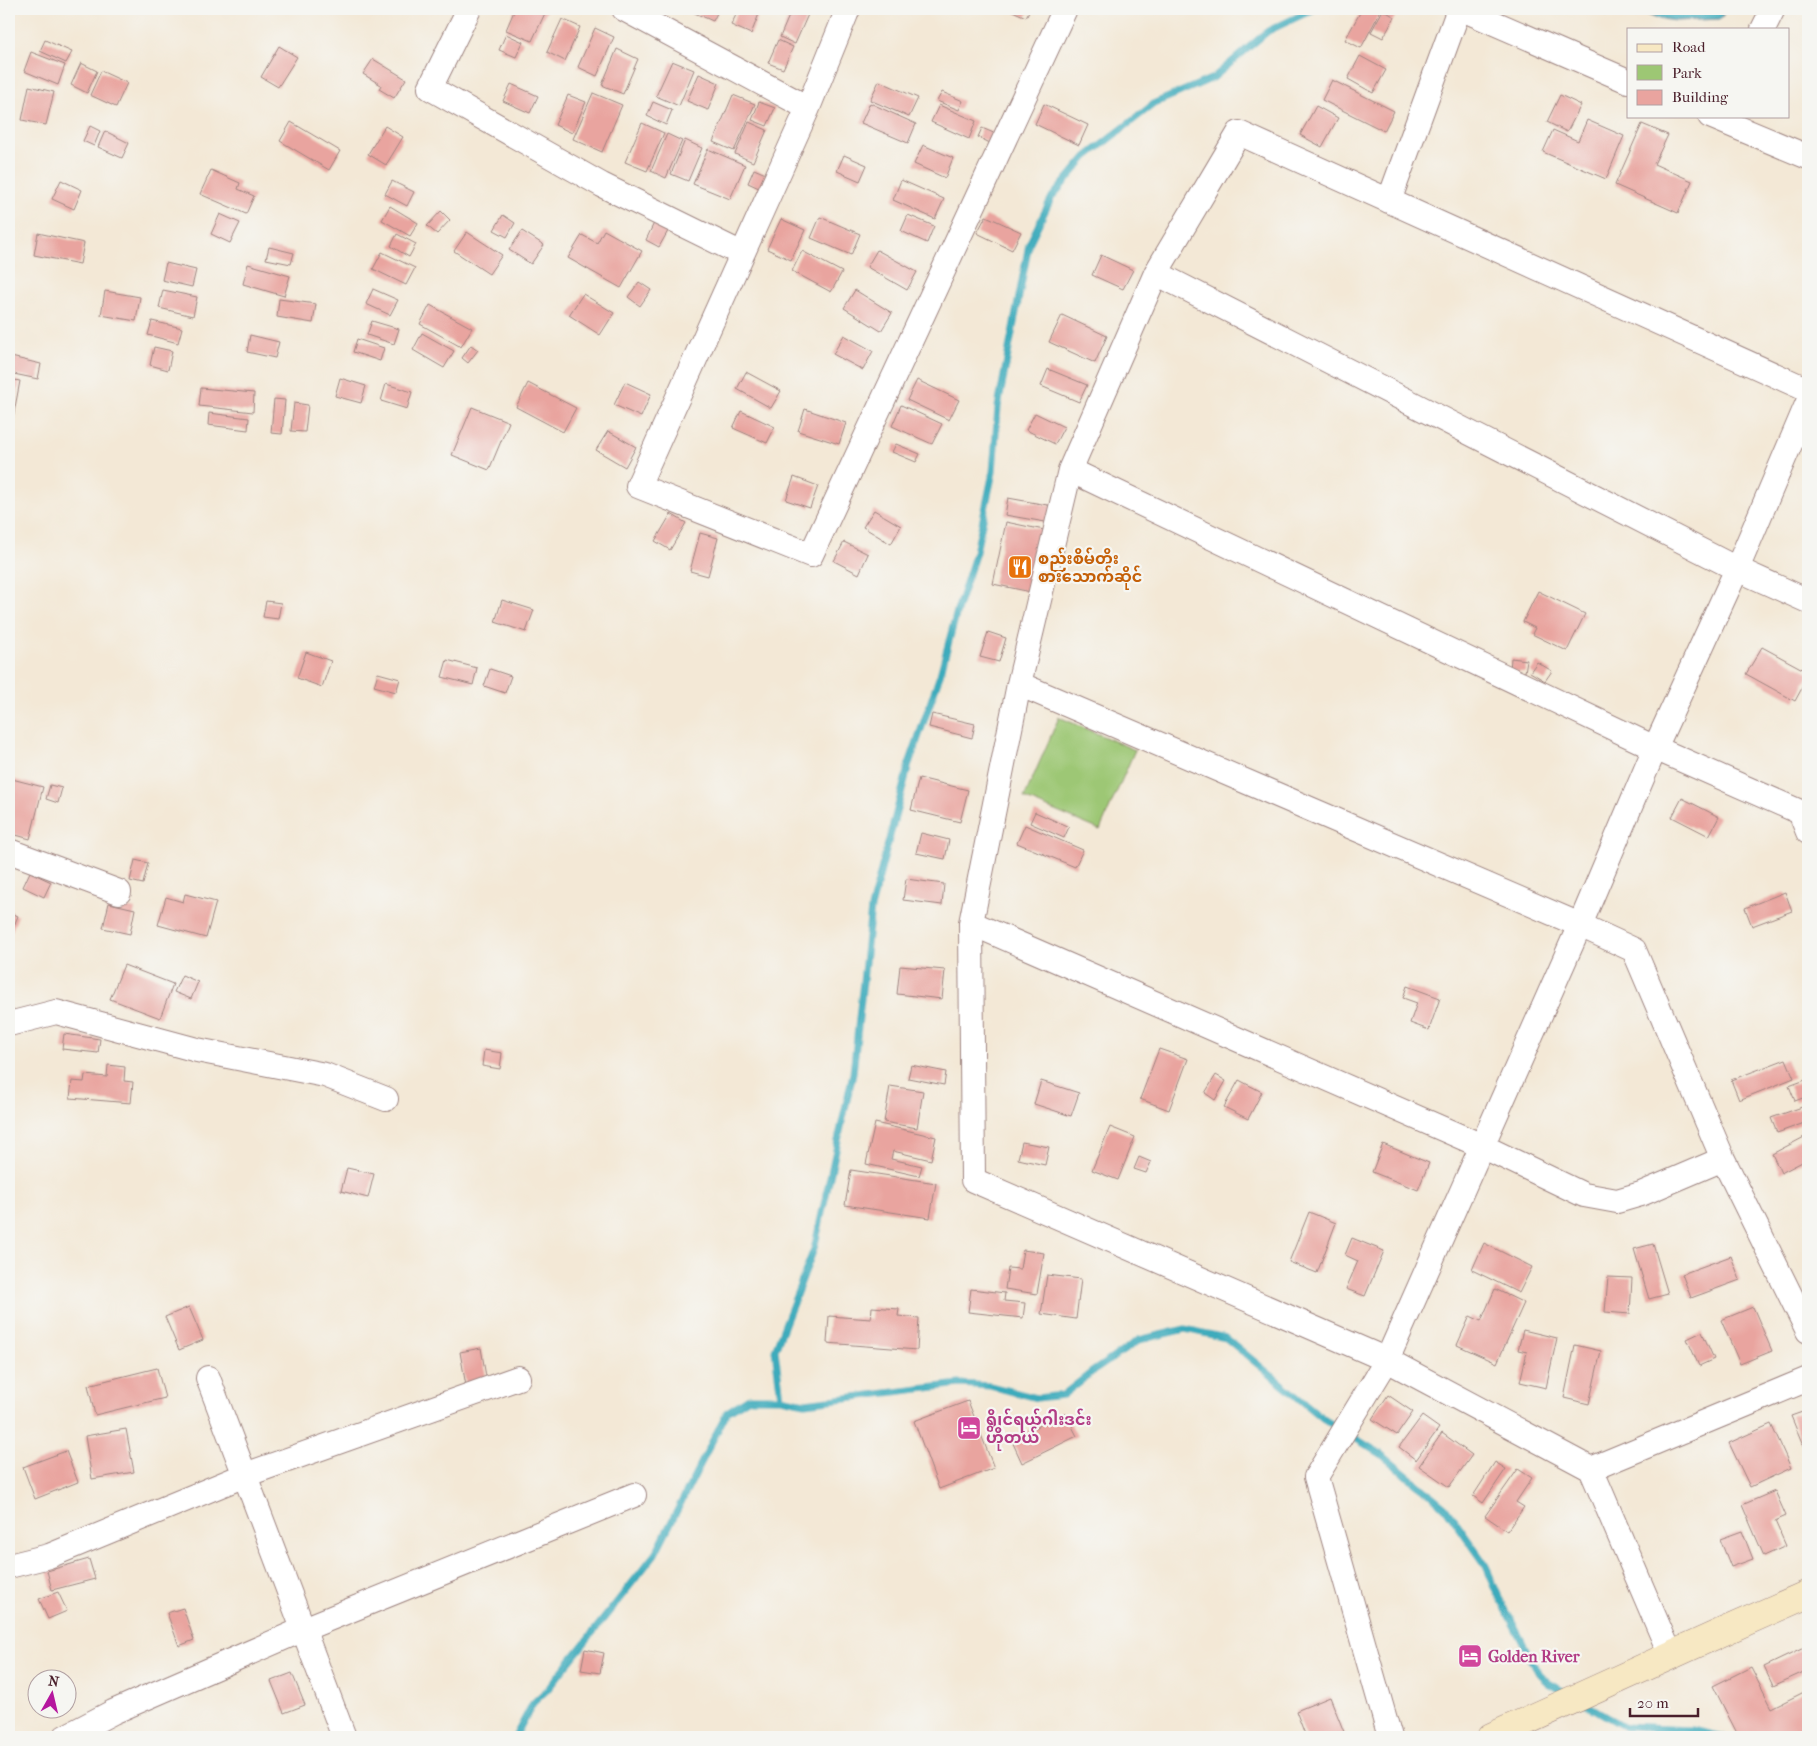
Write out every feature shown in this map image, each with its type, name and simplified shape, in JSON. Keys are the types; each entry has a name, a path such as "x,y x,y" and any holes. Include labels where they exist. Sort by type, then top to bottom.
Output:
{"main road":[{"path":"1492,1737 1808,1594"}],"street":[{"path":"469,9 430,88 602,185 742,254"},
{"path":"624,9 808,108"},
{"path":"848,9 808,108 638,486 811,555 1065,9"},
{"path":"1389,201 1460,9 1627,81"},
{"path":"1764,28 1773,9"},
{"path":"1718,118 1808,157"},
{"path":"1671,1656 1591,1469 1387,1360 973,1180 971,923 1019,684 1070,470 1156,273 1239,133 1808,390"},
{"path":"1156,273 1738,569 1808,601"},
{"path":"1390,1737 1316,1478 1387,1360 1580,925 1655,748 1738,569 1808,402"},
{"path":"1070,470 1655,748 1800,812 1808,832"},
{"path":"1019,684 1580,925 1634,950 1723,1159 1808,1331"},
{"path":"9,851 119,892"},
{"path":"971,923 1482,1146 1584,1195 1617,1201 1641,1194 1723,1159"},
{"path":"9,1024 56,1012 197,1050 326,1075 386,1099"},
{"path":"208,1378 344,1737"},
{"path":"9,1566 49,1556 245,1475 518,1378"},
{"path":"1591,1469 1808,1379"},
{"path":"65,1737 113,1712 304,1629 634,1495"}],"green space":[{"path":"1059,717 1135,750 1100,830 1024,798"}],"water":[{"path":"1597,9 1620,9 1606,16"},
{"path":"1620,9 1726,9 1721,19 1676,21 1655,18 1636,10"}],"building":[{"path":"9,9 15,9 9,29"},
{"path":"515,9 547,9 532,41 506,30"},
{"path":"691,9 719,9 713,21 690,11"},
{"path":"739,9 761,9 751,34 731,25"},
{"path":"792,9 810,10 795,44 780,37"},
{"path":"1008,9 1030,9 1026,17"},
{"path":"1362,9 1381,10 1361,48 1345,40"},
{"path":"1383,10 1395,17 1383,38 1371,32"},
{"path":"562,19 580,27 565,61 547,52"},
{"path":"595,28 614,37 597,76 578,67"},
{"path":"506,34 523,42 516,57 499,50"},
{"path":"45,40 72,52 66,63 40,51"},
{"path":"778,40 793,47 783,69 768,63"},
{"path":"279,46 297,57 278,87 261,77"},
{"path":"617,49 638,59 623,94 602,85"},
{"path":"31,52 65,65 58,85 24,71"},
{"path":"1360,56 1386,70 1373,93 1348,79"},
{"path":"373,59 406,79 394,98 379,89 381,85 363,74"},
{"path":"672,61 694,70 679,106 656,96"},
{"path":"81,63 97,71 87,93 71,85"},
{"path":"101,71 127,83 116,107 90,95"},
{"path":"699,74 719,83 708,110 687,101"},
{"path":"1332,80 1394,111 1384,131 1322,100"},
{"path":"879,81 918,98 909,117 870,100"},
{"path":"511,84 538,96 530,113 503,101"},
{"path":"29,86 54,92 46,125 22,120"},
{"path":"942,92 963,101 959,110 937,101"},
{"path":"593,93 622,105 602,152 573,139"},
{"path":"568,95 586,102 572,133 555,125"},
{"path":"733,95 755,104 734,151 713,142"},
{"path":"1560,95 1581,105 1567,132 1547,122"},
{"path":"653,102 672,110 666,125 647,116"},
{"path":"759,102 775,108 767,126 752,120"},
{"path":"870,103 916,124 908,143 861,123"},
{"path":"1044,104 1088,125 1079,145 1035,124"},
{"path":"939,105 976,121 969,139 931,122"},
{"path":"1316,106 1338,118 1322,147 1300,135"},
{"path":"1587,120 1624,136 1606,179 1543,152 1553,130 1578,141"},
{"path":"291,122 340,151 329,170 280,141"},
{"path":"749,122 767,130 753,162 735,154"},
{"path":"642,123 664,133 647,171 625,162"},
{"path":"1642,124 1668,135 1654,164 1692,181 1678,213 1615,185"},
{"path":"90,126 100,131 94,146 83,141"},
{"path":"385,126 403,137 386,165 368,154"},
{"path":"982,128 996,134 992,144 978,137"},
{"path":"105,131 129,143 122,158 98,147"},
{"path":"667,134 682,141 666,178 651,171"},
{"path":"685,140 702,148 688,181 671,174"},
{"path":"923,145 953,158 945,178 914,164"},
{"path":"708,149 745,165 730,199 693,184"},
{"path":"844,155 867,165 860,181 837,171"},
{"path":"754,169 768,175 761,189 748,183"},
{"path":"211,170 240,183 238,189 254,196 246,214 200,194"},
{"path":"61,180 82,190 74,209 52,199"},
{"path":"901,180 944,199 935,219 893,200"},
{"path":"392,181 414,192 407,206 385,194"},
{"path":"390,206 418,223 410,236 382,220"},
{"path":"441,211 450,220 437,234 427,226"},
{"path":"220,214 240,223 230,243 211,234"},
{"path":"503,215 515,223 507,237 494,230"},
{"path":"908,215 934,226 927,243 901,231"},
{"path":"986,216 1021,232 1012,250 977,233"},
{"path":"820,217 860,234 851,255 811,238"},
{"path":"781,219 805,230 791,260 767,249"},
{"path":"654,223 668,231 659,247 646,240"},
{"path":"604,230 642,251 621,288 568,258 582,235 597,243"},
{"path":"522,231 544,245 531,264 509,250"},
{"path":"467,232 502,255 489,274 454,251"},
{"path":"38,233 84,243 80,264 34,255"},
{"path":"397,234 416,244 409,257 391,246"},
{"path":"269,247 294,253 291,264 266,259"},
{"path":"877,250 917,272 907,290 867,267"},
{"path":"802,251 842,272 831,292 792,271"},
{"path":"382,252 415,268 406,285 373,269"},
{"path":"1101,255 1133,270 1123,289 1092,275"},
{"path":"166,263 196,270 192,287 162,280"},
{"path":"248,264 290,276 284,296 243,284"},
{"path":"639,282 651,290 640,306 628,297"},
{"path":"373,289 398,300 390,315 366,304"},
{"path":"163,290 197,297 193,316 159,308"},
{"path":"855,290 892,313 881,331 844,308"},
{"path":"105,291 140,297 136,321 101,315"},
{"path":"583,294 614,313 600,335 569,315"},
{"path":"279,299 316,304 313,323 277,317"},
{"path":"430,305 472,328 461,347 420,324"},
{"path":"1062,315 1107,336 1095,363 1049,342"},
{"path":"152,321 182,328 178,343 148,335"},
{"path":"372,321 399,329 394,344 367,335"},
{"path":"422,333 454,351 444,368 413,350"},
{"path":"250,335 279,342 275,358 247,352"},
{"path":"844,335 873,351 863,370 833,354"},
{"path":"357,339 384,348 380,361 353,352"},
{"path":"471,345 478,350 468,363 462,358"},
{"path":"154,347 172,351 168,370 150,365"},
{"path":"11,357 41,364 38,379 9,373"},
{"path":"1048,369 1087,385 1079,402 1041,386"},
{"path":"746,372 781,391 771,408 737,389"},
{"path":"340,378 366,386 361,403 335,396"},
{"path":"9,379 20,381 13,418 9,417"},
{"path":"917,380 959,400 949,420 907,400"},
{"path":"625,382 651,394 641,417 614,405"},
{"path":"528,383 576,408 563,432 516,407"},
{"path":"386,384 412,392 407,409 381,401"},
{"path":"201,388 254,393 253,412 199,406"},
{"path":"274,399 285,400 282,434 271,433"},
{"path":"294,403 308,405 305,432 291,431"},
{"path":"901,405 942,424 932,444 892,426"},
{"path":"472,407 509,422 489,470 452,455"},
{"path":"805,409 846,423 839,444 798,431"},
{"path":"741,411 775,427 767,443 733,428"},
{"path":"209,413 249,418 248,430 208,425"},
{"path":"1035,413 1064,427 1055,444 1026,430"},
{"path":"608,431 636,447 625,467 596,450"},
{"path":"896,444 920,454 916,462 892,452"},
{"path":"794,477 818,486 810,508 786,500"},
{"path":"1008,498 1053,506 1051,523 1005,515"},
{"path":"874,510 901,526 891,544 863,527"},
{"path":"671,514 686,523 670,550 655,541"},
{"path":"1006,522 1044,530 1031,592 993,584"},
{"path":"700,533 718,538 708,576 690,571"},
{"path":"844,542 868,554 859,574 834,561"},
{"path":"1538,591 1585,614 1567,651 1532,634 1535,628 1523,622"},
{"path":"502,600 534,610 526,632 495,622"},
{"path":"266,601 281,603 278,619 263,617"},
{"path":"988,632 1006,638 999,662 980,657"},
{"path":"1762,647 1808,672 1808,677 1795,701 1746,674"},
{"path":"306,652 331,661 322,687 297,678"},
{"path":"1511,658 1527,660 1525,672 1510,671"},
{"path":"447,660 477,668 473,685 442,677"},
{"path":"1537,662 1552,671 1545,681 1530,672"},
{"path":"490,669 511,676 505,693 484,686"},
{"path":"378,673 400,679 396,692 374,686"},
{"path":"932,714 975,724 972,738 929,727"},
{"path":"919,778 968,790 960,822 911,810"},
{"path":"12,779 43,787 30,839 9,833 9,792"},
{"path":"50,785 62,788 58,803 46,799"},
{"path":"1682,798 1719,817 1709,836 1672,817"},
{"path":"1035,812 1069,827 1064,838 1030,823"},
{"path":"1025,825 1083,850 1075,867 1017,843"},
{"path":"921,833 949,840 945,859 916,853"},
{"path":"135,860 148,863 143,884 130,881"},
{"path":"30,872 51,882 44,897 23,887"},
{"path":"906,879 944,884 942,905 903,900"},
{"path":"1785,892 1792,911 1752,926 1745,908"},
{"path":"185,894 216,902 206,938 158,925 166,897 183,902"},
{"path":"109,903 135,909 130,934 103,928"},
{"path":"9,912 18,916 9,938"},
{"path":"124,965 173,984 160,1018 110,999"},
{"path":"900,966 945,970 942,999 897,994"},
{"path":"182,975 198,982 191,999 174,992"},
{"path":"1407,986 1440,998 1429,1030 1410,1023 1417,1003 1403,998"},
{"path":"64,1034 100,1039 98,1053 62,1049"},
{"path":"1159,1049 1188,1059 1169,1110 1140,1099"},
{"path":"484,1050 502,1053 500,1069 482,1066"},
{"path":"1786,1059 1794,1078 1739,1100 1731,1080"},
{"path":"108,1065 125,1067 124,1081 133,1082 131,1103 70,1098 72,1081 84,1082 85,1075 107,1077"},
{"path":"911,1065 946,1072 944,1085 908,1078"},
{"path":"1216,1075 1226,1081 1215,1100 1205,1093"},
{"path":"1808,1079 1808,1096 1795,1101 1789,1086"},
{"path":"1239,1080 1262,1092 1248,1119 1224,1107"},
{"path":"1041,1081 1079,1093 1071,1116 1034,1104"},
{"path":"890,1086 923,1091 917,1128 884,1122"},
{"path":"1802,1107 1807,1122 1777,1133 1771,1118"},
{"path":"875,1123 936,1137 931,1160 893,1151 891,1159 922,1166 919,1176 866,1164"},
{"path":"1110,1127 1135,1137 1118,1180 1092,1170"},
{"path":"1808,1135 1808,1159 1781,1173 1772,1154"},
{"path":"1022,1142 1049,1147 1045,1165 1018,1159"},
{"path":"1383,1144 1429,1163 1418,1190 1372,1172"},
{"path":"1139,1157 1151,1162 1146,1173 1134,1169"},
{"path":"347,1168 374,1174 368,1198 341,1191"},
{"path":"851,1170 936,1183 930,1218 845,1205"},
{"path":"1309,1212 1336,1223 1317,1273 1289,1262"},
{"path":"1352,1238 1384,1251 1365,1296 1346,1289 1358,1261 1345,1255"},
{"path":"1484,1243 1532,1267 1519,1293 1472,1270"},
{"path":"1653,1244 1668,1294 1649,1299 1634,1249"},
{"path":"1023,1250 1044,1253 1037,1294 1005,1289 1008,1268 1020,1269"},
{"path":"1731,1256 1740,1280 1691,1298 1682,1274"},
{"path":"1047,1275 1081,1279 1076,1319 1041,1314"},
{"path":"1608,1277 1632,1278 1630,1314 1605,1312"},
{"path":"971,1289 1005,1293 1004,1301 1025,1303 1023,1318 968,1312"},
{"path":"1495,1289 1524,1303 1497,1363 1457,1345 1470,1316 1481,1321"},
{"path":"189,1307 203,1340 179,1350 165,1317"},
{"path":"872,1307 899,1309 898,1316 919,1318 917,1350 827,1343 829,1316 871,1319"},
{"path":"1753,1307 1772,1351 1740,1364 1721,1320"},
{"path":"1523,1330 1557,1338 1546,1388 1520,1382 1527,1352 1518,1350"},
{"path":"1702,1332 1714,1359 1699,1366 1687,1339"},
{"path":"1575,1345 1601,1351 1589,1404 1564,1398"},
{"path":"481,1348 487,1382 466,1386 460,1352"},
{"path":"157,1368 165,1398 95,1415 88,1385"},
{"path":"1388,1395 1413,1412 1397,1435 1372,1419"},
{"path":"968,1401 994,1468 939,1489 914,1421"},
{"path":"1808,1410 1808,1443 1803,1445 1791,1416"},
{"path":"1065,1413 1077,1436 1022,1463 1011,1439"},
{"path":"1422,1416 1439,1428 1416,1460 1399,1447"},
{"path":"1771,1424 1791,1468 1750,1487 1729,1443"},
{"path":"126,1429 134,1472 92,1479 85,1436"},
{"path":"1442,1433 1472,1455 1449,1487 1419,1466"},
{"path":"66,1451 78,1482 35,1499 23,1467"},
{"path":"1495,1462 1506,1469 1483,1503 1473,1496"},
{"path":"1518,1469 1532,1478 1516,1502 1524,1507 1507,1531 1485,1516"},
{"path":"1775,1491 1786,1516 1775,1521 1786,1546 1764,1556 1742,1505"},
{"path":"1742,1531 1753,1559 1731,1567 1720,1539"},
{"path":"89,1559 95,1579 52,1590 47,1571"},
{"path":"58,1592 67,1611 48,1619 39,1599"},
{"path":"183,1608 194,1640 179,1646 167,1613"},
{"path":"1808,1646 1808,1670 1773,1686 1764,1667"},
{"path":"585,1649 604,1653 600,1673 581,1670"},
{"path":"1751,1667 1772,1708 1808,1690 1808,1733 1799,1737 1739,1737 1713,1686"},
{"path":"292,1673 305,1705 284,1713 271,1681"},
{"path":"1330,1697 1346,1737 1306,1737 1296,1711"}],"waterway":[{"path":"781,1398 775,1350 814,1249 853,1073 871,908 909,764 940,675 957,611 976,552 993,472 998,407 1029,244 1052,197 1086,157 1155,103 1213,78 1268,31 1314,9"},
{"path":"515,1737 533,1703 547,1690 655,1554 727,1412 749,1398 781,1398 805,1403 960,1384 990,1386 1037,1398 1063,1395 1092,1372 1139,1340 1185,1329 1226,1338 1325,1420 1381,1454 1445,1507 1485,1564 1499,1597 1539,1674 1549,1683 1568,1694"},
{"path":"1584,1703 1625,1727 1691,1730 1723,1737"}],"place":[{"name":"စည်းစိမ်တိုး စားသောက်ဆိုင်","path":"1020,567"},
{"name":"ရွိုင်ရယ်ဂါးဒင်း ဟိုတယ်","path":"969,1428"},
{"name":"Golden River","path":"1470,1656"}]}
